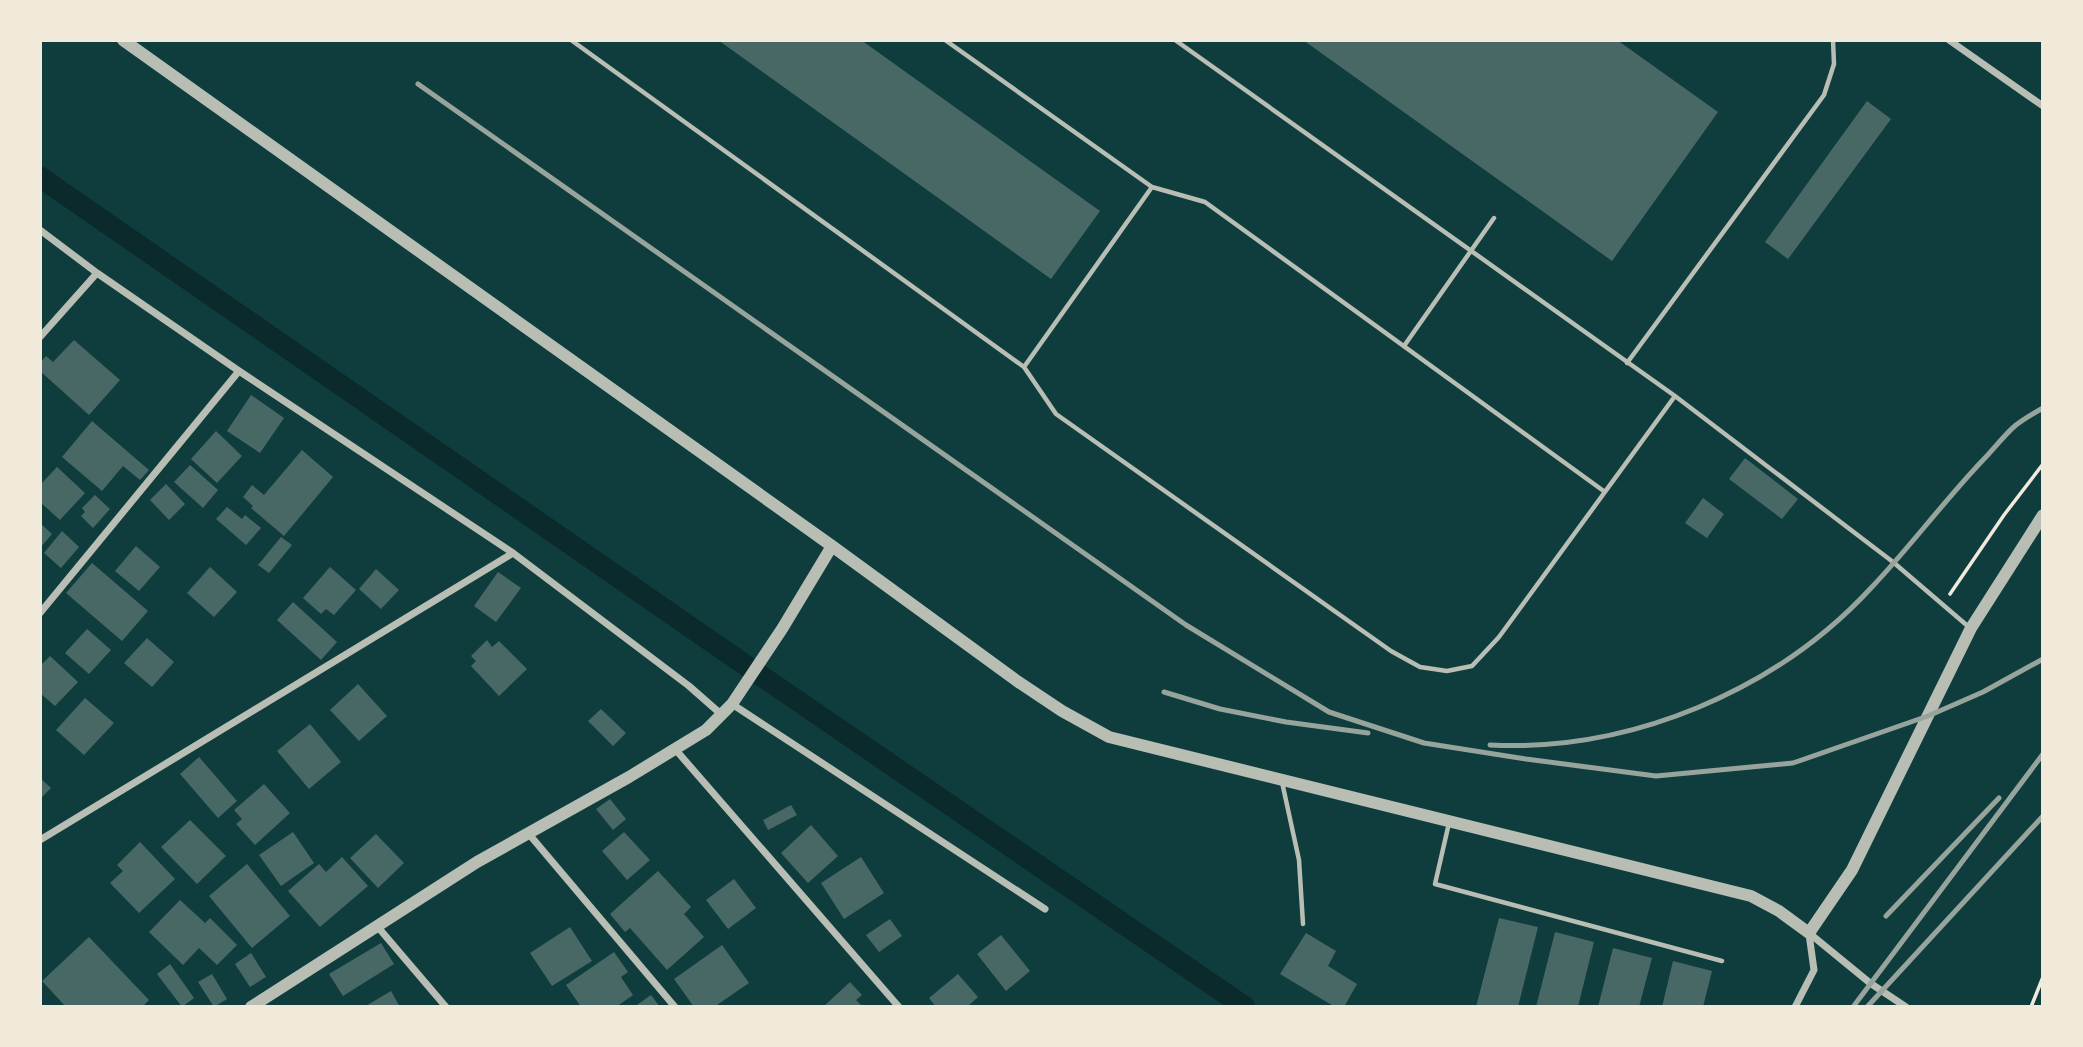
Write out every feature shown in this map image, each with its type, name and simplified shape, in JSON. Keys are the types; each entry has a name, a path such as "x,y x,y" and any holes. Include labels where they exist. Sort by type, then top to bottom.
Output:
{"street":[{"path":"123,40 1017,681 1062,711 1109,737 1751,897 1779,911 1906,1007"},
{"path":"1949,40 2043,106"},
{"path":"40,230 97,273 239,371 513,553 722,715"},
{"path":"40,337 97,273"},
{"path":"40,613 239,371"},
{"path":"1795,1007 1814,970 1809,933 1852,870 1971,628 2043,515"},
{"path":"251,1007 446,881 706,730 732,704 782,629 832,546"},
{"path":"40,840 513,553"},
{"path":"732,704 1045,909"},
{"path":"674,748 899,1007"},
{"path":"528,833 675,1007"},
{"path":"377,926 446,1007"}],"lane":[{"path":"570,40 1024,367 1056,414 1391,651 1420,667 1447,671 1472,666 1499,637 1675,396"},
{"path":"945,40 1153,187 1205,202 1605,492"},
{"path":"1175,40 1675,396 1893,562 1971,628"},
{"path":"1627,363 1824,95 1834,64 1833,40"},
{"path":"1024,367 1153,187"},
{"path":"1404,346 1494,218"},
{"path":"1281,778 1299,860 1303,924"},
{"path":"1450,822 1435,884 1722,961"}],"path":[{"path":"1943,605 2004,515 2043,464"},
{"path":"2031,1007 2043,977"}],"building":[{"path":"718,40 861,40 1100,211 1051,279"},
{"path":"1303,40 1617,40 1718,112 1612,261"},
{"path":"1867,101 1891,119 1788,259 1765,242"},
{"path":"74,340 120,380 89,415 40,371 40,363 46,356 53,362"},
{"path":"251,395 284,418 260,453 227,431"},
{"path":"92,421 149,470 140,480 123,466 102,491 62,457"},
{"path":"216,431 242,456 217,483 191,459"},
{"path":"302,450 333,477 284,536 251,508 253,506 243,497 252,485 264,495"},
{"path":"1745,458 1798,499 1782,519 1729,479"},
{"path":"190,465 218,490 203,508 174,482"},
{"path":"57,467 85,493 60,520 40,502 40,485"},
{"path":"166,484 185,504 169,520 150,500"},
{"path":"95,495 110,509 93,528 81,516 85,512 82,508"},
{"path":"1703,498 1724,514 1707,538 1685,523"},
{"path":"227,507 242,519 245,515 261,528 246,545 216,519"},
{"path":"40,523 52,534 40,548"},
{"path":"62,531 79,547 61,568 44,553"},
{"path":"281,537 292,545 269,573 258,565"},
{"path":"136,546 160,567 139,591 115,571"},
{"path":"92,563 148,611 122,641 66,593"},
{"path":"210,567 237,592 214,617 187,593"},
{"path":"330,567 356,590 334,615 326,609 321,614 303,598"},
{"path":"376,569 399,590 381,609 359,589"},
{"path":"498,572 521,588 496,622 474,606"},
{"path":"293,602 337,642 321,660 277,620"},
{"path":"87,629 111,650 89,674 65,653"},
{"path":"147,638 174,662 152,687 124,663"},
{"path":"487,640 492,647 499,641 527,669 499,696 471,666 476,661 471,656"},
{"path":"50,656 78,682 55,706 40,693 40,666"},
{"path":"358,684 387,716 359,741 330,710"},
{"path":"85,698 114,723 84,755 56,730"},
{"path":"601,709 626,733 613,746 588,721"},
{"path":"310,724 341,762 309,789 277,751"},
{"path":"199,757 237,801 218,818 180,774"},
{"path":"40,778 51,788 40,799"},
{"path":"264,784 290,813 255,845 236,824 242,819 234,810"},
{"path":"610,799 626,819 613,830 596,809"},
{"path":"791,805 797,815 768,830 763,820"},
{"path":"190,820 226,856 197,884 161,847"},
{"path":"811,825 838,856 808,883 781,853"},
{"path":"293,832 314,863 281,886 259,855"},
{"path":"624,832 650,860 627,880 602,851"},
{"path":"376,834 404,863 378,888 350,858"},
{"path":"140,842 175,879 139,913 110,883 123,871 117,865"},
{"path":"342,857 368,886 320,927 288,891 319,864 326,872"},
{"path":"861,857 884,893 844,919 821,883"},
{"path":"247,864 290,916 252,948 209,896"},
{"path":"658,871 691,907 684,914 704,937 667,970 630,928 625,932 610,914"},
{"path":"734,879 756,908 728,929 706,900"},
{"path":"180,900 205,923 210,918 237,945 217,965 199,948 183,965 149,932"},
{"path":"1499,918 1538,927 1518,1007 1476,1007"},
{"path":"890,919 902,936 879,952 866,935"},
{"path":"570,927 592,961 552,986 530,953"},
{"path":"1555,932 1594,942 1578,1007 1536,1007"},
{"path":"1306,933 1336,951 1328,966 1357,984 1344,1007 1335,1007 1280,974"},
{"path":"1001,935 1030,971 1006,991 977,954"},
{"path":"89,937 149,1000 142,1007 66,1007 42,981"},
{"path":"381,943 394,964 343,996 329,974"},
{"path":"722,945 749,983 714,1007 694,1007 674,979"},
{"path":"1613,948 1652,958 1639,1007 1598,1007"},
{"path":"614,952 628,972 621,977 633,995 616,1007 581,1007 566,985"},
{"path":"251,953 266,977 250,987 235,964"},
{"path":"1673,961 1712,971 1703,1007 1662,1007"},
{"path":"170,964 194,998 182,1007 157,974"},
{"path":"212,974 227,999 214,1007 198,982"},
{"path":"958,974 978,997 967,1007 936,1007 929,998"},
{"path":"850,982 862,995 856,1000 863,1007 823,1007"},
{"path":"391,991 400,1007 364,1007"},
{"path":"651,995 660,1007 634,1007"}],"waterway":[{"path":"40,177 1245,1007"}],"railway":[{"path":"418,84 1186,625 1329,712 1424,743 1656,776 1793,763 1928,716 1983,692 2043,659"},
{"path":"1490,745 1543,744 1595,738 1647,726 1697,708 1746,685 1791,657 1833,625 1871,588 2007,433 2043,408"},
{"path":"1164,692 1220,709 1286,722 1368,733"},
{"path":"1853,1007 2043,754"},
{"path":"1886,916 1999,798"},
{"path":"1867,1007 2043,816"}]}
